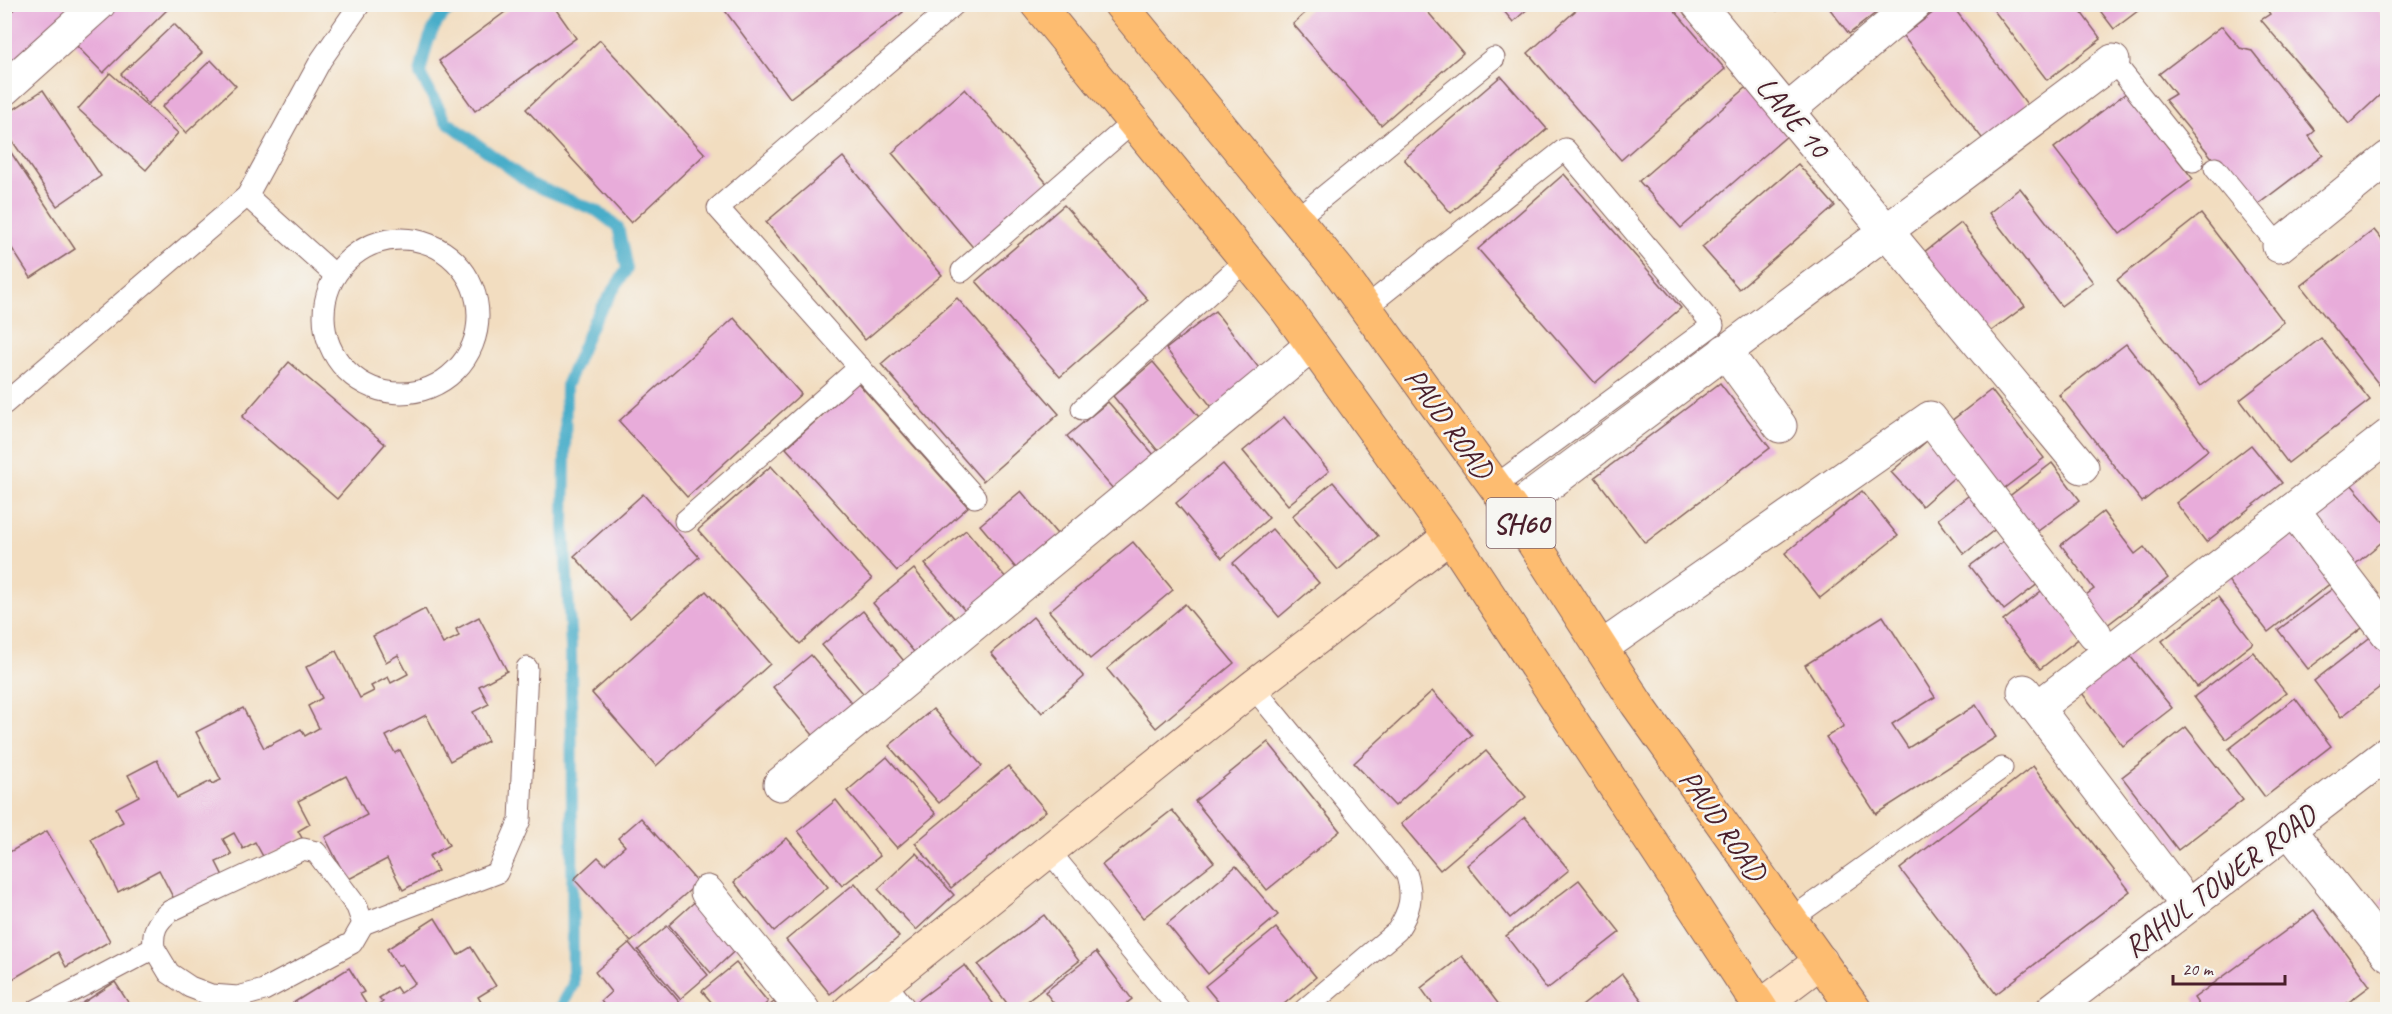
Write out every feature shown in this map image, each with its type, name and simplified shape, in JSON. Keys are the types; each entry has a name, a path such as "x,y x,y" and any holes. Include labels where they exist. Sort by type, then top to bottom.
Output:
{"main road":[{"name":"SH60","path":"1036,4 1246,260 1312,345 1450,536 1759,1009"},
{"name":"PAUD ROAD","path":"1120,4 1296,219 1365,308 1504,499 1600,648 1855,1010"}],"street":[{"path":"4,89 99,4"},
{"name":"LANE 10","path":"1698,4 2082,466"},
{"path":"1787,111 1914,4"},
{"path":"1504,499 1725,351 2113,61"},
{"path":"2279,246 2388,158"},
{"path":"780,784 1312,345"},
{"path":"1725,351 1780,426"},
{"path":"1600,648 1930,418 2095,634"},
{"path":"2187,905 2030,699 2293,510 2388,436"},
{"path":"2293,510 2388,634"},
{"path":"850,1010 889,997 1049,851 1253,687 1450,536"},
{"name":"RAHUL TOWER ROAD","path":"2052,1010 2388,753"},
{"path":"2288,829 2388,954"},
{"path":"706,892 803,1010"},
{"path":"1759,1009 1821,961"}],"lane":[{"path":"4,404 247,196 321,60 360,4"},
{"path":"955,4 718,208 975,497"},
{"path":"1296,219 1494,58"},
{"path":"2113,61 2193,161"},
{"path":"962,271 1133,122"},
{"path":"1365,308 1565,149 1713,325 1504,499"},
{"path":"2215,168 2279,246"},
{"path":"247,196 335,274"},
{"path":"397,238 422,240 444,251 462,268 474,290 479,314 476,339 465,361 446,380 422,391 395,394 370,387 342,365 332,351 324,326 325,299 335,274 351,256 373,243 397,238"},
{"path":"1082,409 1246,260"},
{"path":"685,521 860,367"},
{"path":"363,924 357,907 316,852 303,849 171,911 159,920 153,933 154,948 169,973 190,987 211,995 238,997 264,990 352,943 363,924 497,873 520,819 527,668"},
{"path":"1253,687 1406,873 1411,888 1406,918 1397,931 1304,1010"},
{"path":"1791,919 2002,768"},
{"path":"1049,851 1180,1010"},
{"path":"37,1010 154,948"}],"building":[{"path":"20,4 85,4 4,77 4,18"},
{"path":"108,4 173,4 103,73 72,41"},
{"path":"516,4 552,4 576,38 475,111 439,61"},
{"path":"720,4 897,4 903,12 790,98"},
{"path":"1315,4 1421,4 1463,53 1381,125 1293,24"},
{"path":"1498,4 1533,4 1513,22"},
{"path":"1583,4 1669,4 1725,69 1621,160 1528,53"},
{"path":"1772,4 1786,4 1777,11"},
{"path":"1826,4 1887,4 1849,34"},
{"path":"1944,4 1951,4 2030,108 1985,142 1903,36"},
{"path":"1989,4 2075,4 2101,39 2047,80"},
{"path":"2095,4 2147,4 2114,29"},
{"path":"2263,4 2374,4 2388,23 2388,100 2381,94 2349,124 2261,20 2270,14"},
{"path":"174,24 202,53 148,104 121,74"},
{"path":"2222,26 2240,48 2252,51 2315,131 2309,136 2323,155 2253,208 2165,100 2175,94 2159,74"},
{"path":"600,40 705,154 631,223 526,109"},
{"path":"211,60 236,86 186,133 162,107"},
{"path":"110,73 178,133 146,170 78,109"},
{"path":"1501,76 1547,129 1451,213 1404,159"},
{"path":"1747,87 1788,135 1681,228 1639,181"},
{"path":"965,89 1051,188 977,252 892,153"},
{"path":"43,90 101,176 57,206 4,129 4,116"},
{"path":"2126,93 2193,179 2120,234 2054,148"},
{"path":"4,142 75,249 31,278 4,236"},
{"path":"843,157 942,275 865,340 766,222"},
{"path":"1798,164 1835,206 1739,289 1702,247"},
{"path":"1564,174 1681,308 1595,383 1478,249"},
{"path":"2020,188 2093,282 2061,306 1989,213"},
{"path":"1064,205 1148,300 1060,377 976,281"},
{"path":"2201,214 2284,322 2200,386 2117,280"},
{"path":"1961,223 2025,306 1986,335 1923,253"},
{"path":"2374,230 2388,247 2388,383 2381,387 2301,286"},
{"path":"957,298 1059,414 983,481 881,364"},
{"path":"1215,311 1262,372 1214,410 1166,349"},
{"path":"734,318 801,394 687,497 619,421"},
{"path":"2321,338 2370,400 2288,463 2240,400"},
{"path":"2126,344 2208,450 2142,502 2059,395"},
{"path":"289,362 385,444 337,499 242,417"},
{"path":"1153,362 1199,417 1158,451 1113,396"},
{"path":"858,383 968,507 897,571 786,448"},
{"path":"1720,383 1770,448 1645,543 1595,477"},
{"path":"1991,390 2044,458 1998,493 1946,425"},
{"path":"1108,402 1155,456 1114,490 1067,436"},
{"path":"1284,417 1329,471 1288,505 1243,451"},
{"path":"1929,439 1959,473 1922,506 1891,472"},
{"path":"2251,445 2282,483 2206,542 2176,503"},
{"path":"2052,463 2080,500 2034,534 2007,498"},
{"path":"1223,464 1269,518 1222,558 1176,503"},
{"path":"771,466 872,579 800,644 698,530"},
{"path":"2344,476 2388,527 2388,537 2353,566 2304,508"},
{"path":"1333,482 1378,536 1338,570 1292,516"},
{"path":"1021,491 1067,546 1026,580 980,525"},
{"path":"1862,491 1898,536 1820,598 1785,553"},
{"path":"1972,493 1998,527 1964,554 1938,519"},
{"path":"643,494 699,557 630,618 574,556"},
{"path":"2103,512 2135,554 2144,547 2168,578 2102,629 2079,600 2094,589 2061,545"},
{"path":"2292,521 2336,579 2268,632 2223,574"},
{"path":"1272,529 1319,583 1279,617 1233,563"},
{"path":"966,530 1012,585 971,618 925,564"},
{"path":"2005,540 2039,583 2004,610 1970,566"},
{"path":"1133,542 1173,590 1090,659 1049,611"},
{"path":"914,569 959,624 919,658 873,603"},
{"path":"2336,586 2366,625 2308,669 2278,630"},
{"path":"2045,588 2082,636 2040,669 2003,621"},
{"path":"706,591 770,664 656,766 592,693"},
{"path":"2218,597 2253,643 2197,687 2162,641"},
{"path":"1185,604 1234,663 1156,728 1107,669"},
{"path":"425,609 443,644 459,636 456,629 479,617 507,671 479,686 489,704 473,712 488,741 450,761 426,715 386,736 395,753 400,750 449,845 429,856 438,871 403,890 387,859 347,880 325,837 367,815 346,776 298,801 310,824 298,831 302,838 264,858 255,842 243,849 234,833 223,839 232,855 216,862 224,878 176,903 159,870 118,892 91,839 123,822 116,808 139,796 128,775 157,760 177,798 211,781 212,784 221,780 196,732 243,708 264,748 301,729 305,736 319,728 308,706 322,698 306,667 336,651 360,698 374,691 371,686 388,677 391,683 408,674 398,655 386,662 373,636"},
{"path":"863,611 908,666 868,699 822,645"},
{"path":"1883,616 1935,697 1892,724 1908,748 1976,705 1996,737 1876,814 1826,737 1844,726 1805,665"},
{"path":"1033,617 1084,677 1042,713 991,653"},
{"path":"2377,632 2388,645 2388,681 2341,717 2314,681"},
{"path":"2126,651 2172,708 2123,746 2078,688"},
{"path":"2253,652 2286,693 2226,739 2194,697"},
{"path":"811,655 856,708 817,740 773,687"},
{"path":"1432,691 1472,735 1395,806 1354,763"},
{"path":"2295,698 2331,746 2265,797 2229,749"},
{"path":"933,709 982,766 939,803 889,746"},
{"path":"2186,727 2243,800 2178,850 2122,777"},
{"path":"1268,742 1340,831 1267,890 1195,801"},
{"path":"1486,751 1526,797 1440,870 1401,824"},
{"path":"887,757 936,814 897,848 847,791"},
{"path":"1008,766 1046,811 951,888 915,843"},
{"path":"2033,766 2130,891 1996,994 1900,869"},
{"path":"836,800 880,856 842,886 798,831"},
{"path":"1172,810 1214,862 1143,918 1102,865"},
{"path":"1525,817 1569,870 1510,918 1467,865"},
{"path":"641,818 698,883 631,942 574,879 598,857 605,864 625,846 618,838"},
{"path":"47,831 110,941 66,967 58,952 11,980 4,969 4,870 8,868 4,855"},
{"path":"787,838 828,887 774,931 734,882"},
{"path":"916,853 954,895 916,930 878,889"},
{"path":"1236,866 1278,915 1208,974 1167,924"},
{"path":"1579,880 1620,932 1547,989 1506,936"},
{"path":"855,883 899,937 830,994 786,940"},
{"path":"2388,895 2388,914 2378,902"},
{"path":"701,896 743,943 711,973 669,925"},
{"path":"2314,910 2370,986 2338,1010 2202,1010 2194,998"},
{"path":"1044,915 1079,961 1016,1010 1012,1010 978,965"},
{"path":"435,918 458,955 471,947 496,986 478,997 486,1010 371,1010 383,1002 379,998 396,987 400,993 415,983 402,964 398,966 387,949"},
{"path":"667,926 708,975 680,999 638,950"},
{"path":"1276,928 1316,977 1277,1010 1225,1010 1205,986"},
{"path":"629,943 686,1010 608,1010 601,1001 611,992 595,972"},
{"path":"1096,952 1132,999 1118,1010 1059,1010 1045,992"},
{"path":"1462,956 1503,1010 1437,1010 1421,988"},
{"path":"736,963 768,1002 759,1010 718,1010 702,991"},
{"path":"965,965 998,1010 915,1010 912,1005"},
{"path":"349,968 364,992 360,994 370,1010 297,1010 293,1003"},
{"path":"1622,974 1649,1010 1577,1010"},
{"path":"115,982 133,1010 72,1010"},
{"path":"774,1002 781,1010 764,1010"}],"waterway":[{"path":"459,4 442,16 436,24 431,33 420,74 446,121 531,184 597,211 618,227 627,269 594,320 566,386 564,526 571,647 573,984 560,1010"}]}
